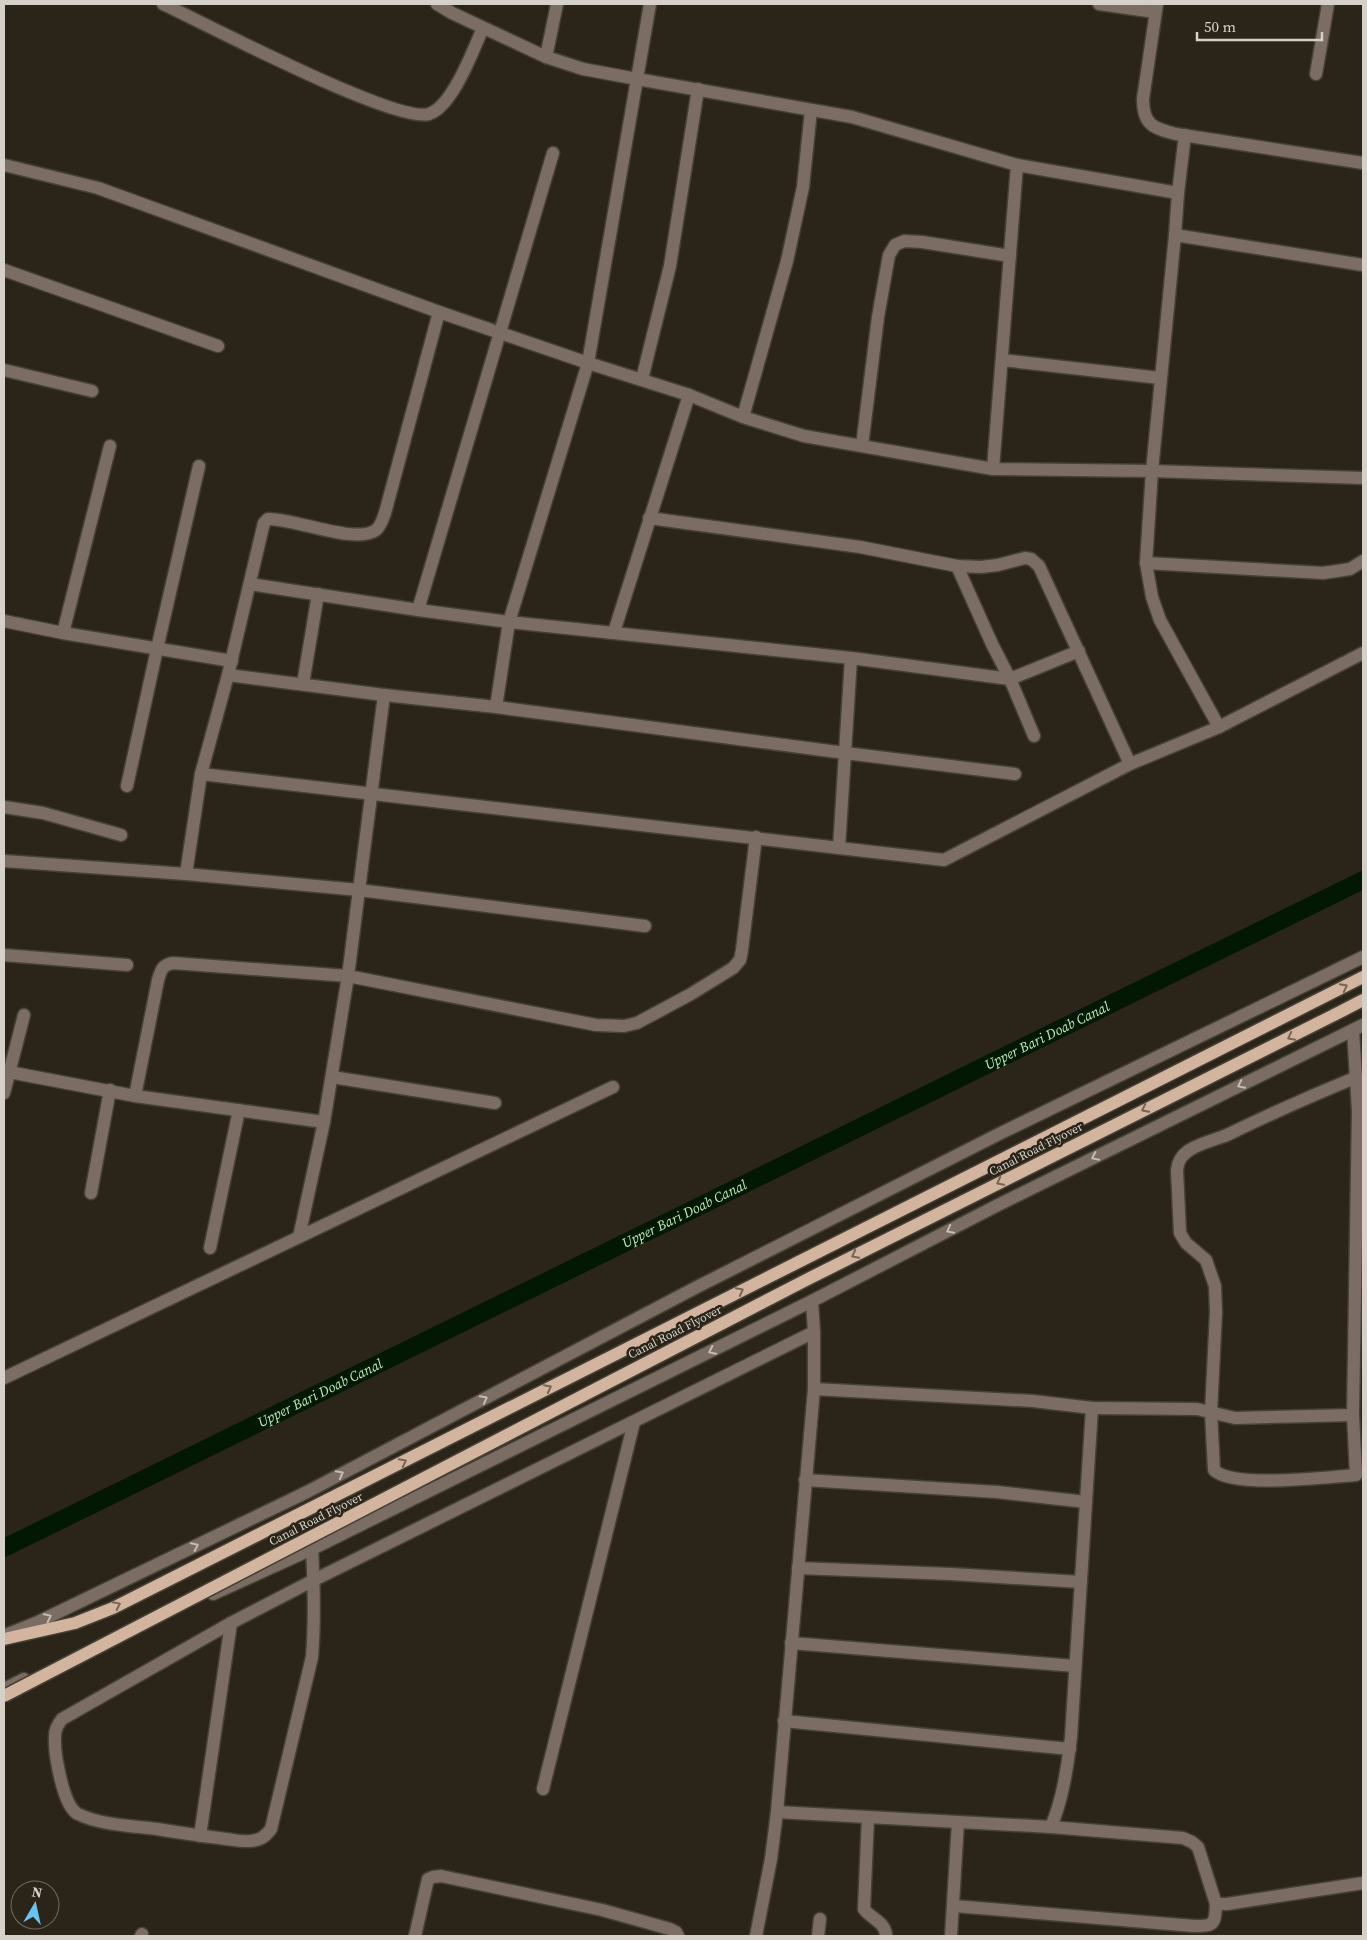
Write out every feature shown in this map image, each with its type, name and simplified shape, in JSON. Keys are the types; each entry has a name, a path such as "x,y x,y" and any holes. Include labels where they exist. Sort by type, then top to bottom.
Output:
{"main road":[{"name":"Canal Road Flyover","path":"4,1638 75,1623 112,1608 1363,977"},
{"name":"Canal Road Flyover","path":"4,1695 808,1279 1363,1000"},
{"path":"4,1695 4,1701"}],"street":[{"path":"163,4 351,93 410,113 422,114 430,114 446,101 483,28"},
{"path":"437,4 452,14 546,57 583,69 852,118 1017,165 1178,193"},
{"path":"546,57 557,4"},
{"path":"496,707 509,622 588,363 650,4"},
{"path":"1099,4 1156,8 1143,109 1146,119 1151,125 1162,130 1185,135 1363,163"},
{"path":"1316,74 1328,4"},
{"path":"642,379 670,266 698,90"},
{"path":"743,417 789,252 803,187 811,110"},
{"path":"1185,135 1160,378 1146,563 1151,590 1160,620 1219,727"},
{"path":"418,610 553,153"},
{"path":"4,165 98,188 439,312 588,363 688,394 743,417 804,436 993,469 1152,471 1363,478"},
{"path":"993,469 1017,165"},
{"path":"1176,235 1363,265"},
{"path":"862,446 878,317 889,255 895,245 904,241 922,242 1010,256"},
{"path":"4,270 218,346"},
{"path":"186,874 201,774 232,661 264,523 268,519 280,519 339,533 369,533 379,525 385,512 439,312"},
{"path":"1002,360 1160,378"},
{"path":"4,370 92,392"},
{"path":"614,632 688,394"},
{"path":"63,633 110,446"},
{"path":"127,786 156,649 199,466"},
{"path":"649,518 860,547 957,566 981,567 1025,558 1036,563 1130,764"},
{"path":"1146,563 1323,573 1350,569 1363,561"},
{"path":"957,566 1010,679 1034,736"},
{"path":"250,584 509,622 851,658 1010,679 1078,651"},
{"path":"303,684 318,594"},
{"path":"4,621 63,633 232,661"},
{"path":"201,774 944,860 1130,764 1219,727 1363,653"},
{"path":"839,848 851,658"},
{"path":"228,675 496,707 1015,774"},
{"path":"299,1236 324,1122 348,976 384,695"},
{"path":"4,807 52,815 121,835"},
{"path":"135,1096 158,980 162,968 173,963 348,976 596,1025 624,1026 637,1023 720,977 733,968 740,960 756,837"},
{"path":"4,861 186,874 359,890 645,926"},
{"path":"4,955 127,965"},
{"path":"4,1638 307,1492 695,1288 1001,1133 1363,957"},
{"path":"4,1093 24,1015"},
{"path":"4,1689 312,1549 812,1301 998,1205 1358,1028 1359,1298 1353,1415 1360,1475 1278,1480 1235,1479 1223,1476 1214,1470 1211,1412 1216,1312 1215,1286 1206,1260 1186,1243 1180,1233 1178,1164 1182,1156 1190,1150 1357,1077"},
{"path":"9,1072 135,1096 324,1122"},
{"path":"332,1077 495,1103"},
{"path":"4,1378 612,1087"},
{"path":"91,1194 110,1090"},
{"path":"210,1248 239,1110"},
{"path":"756,1936 771,1859 777,1812 814,1389 812,1301"},
{"path":"312,1549 314,1580 314,1632 312,1657 271,1829 257,1840 244,1841 98,1820 72,1810 67,1800 57,1758 55,1736 57,1727 62,1719 231,1623 314,1580 814,1332"},
{"path":"814,1389 1033,1401 1092,1408 1197,1409 1235,1418 1353,1415"},
{"path":"1051,1827 1060,1804 1067,1775 1070,1749 1092,1408"},
{"path":"543,1789 634,1422"},
{"path":"805,1480 996,1492 1086,1502"},
{"path":"798,1568 951,1574 1081,1582"},
{"path":"200,1836 231,1623"},
{"path":"791,1643 1075,1666"},
{"path":"784,1722 1070,1749"},
{"path":"777,1812 1051,1827 1183,1838 1198,1847 1216,1904 1214,1922 1194,1926 954,1906"},
{"path":"868,1817 864,1909 872,1918 882,1924 886,1930 886,1936"},
{"path":"952,1936 958,1822"},
{"path":"415,1936 428,1879 441,1876 602,1910 670,1929 676,1932 678,1936"},
{"path":"1216,1904 1228,1904 1363,1883"},
{"path":"818,1936 820,1919"}],"waterway":[{"name":"Upper Bari Doab Canal","path":"4,1548 1363,880"}]}
